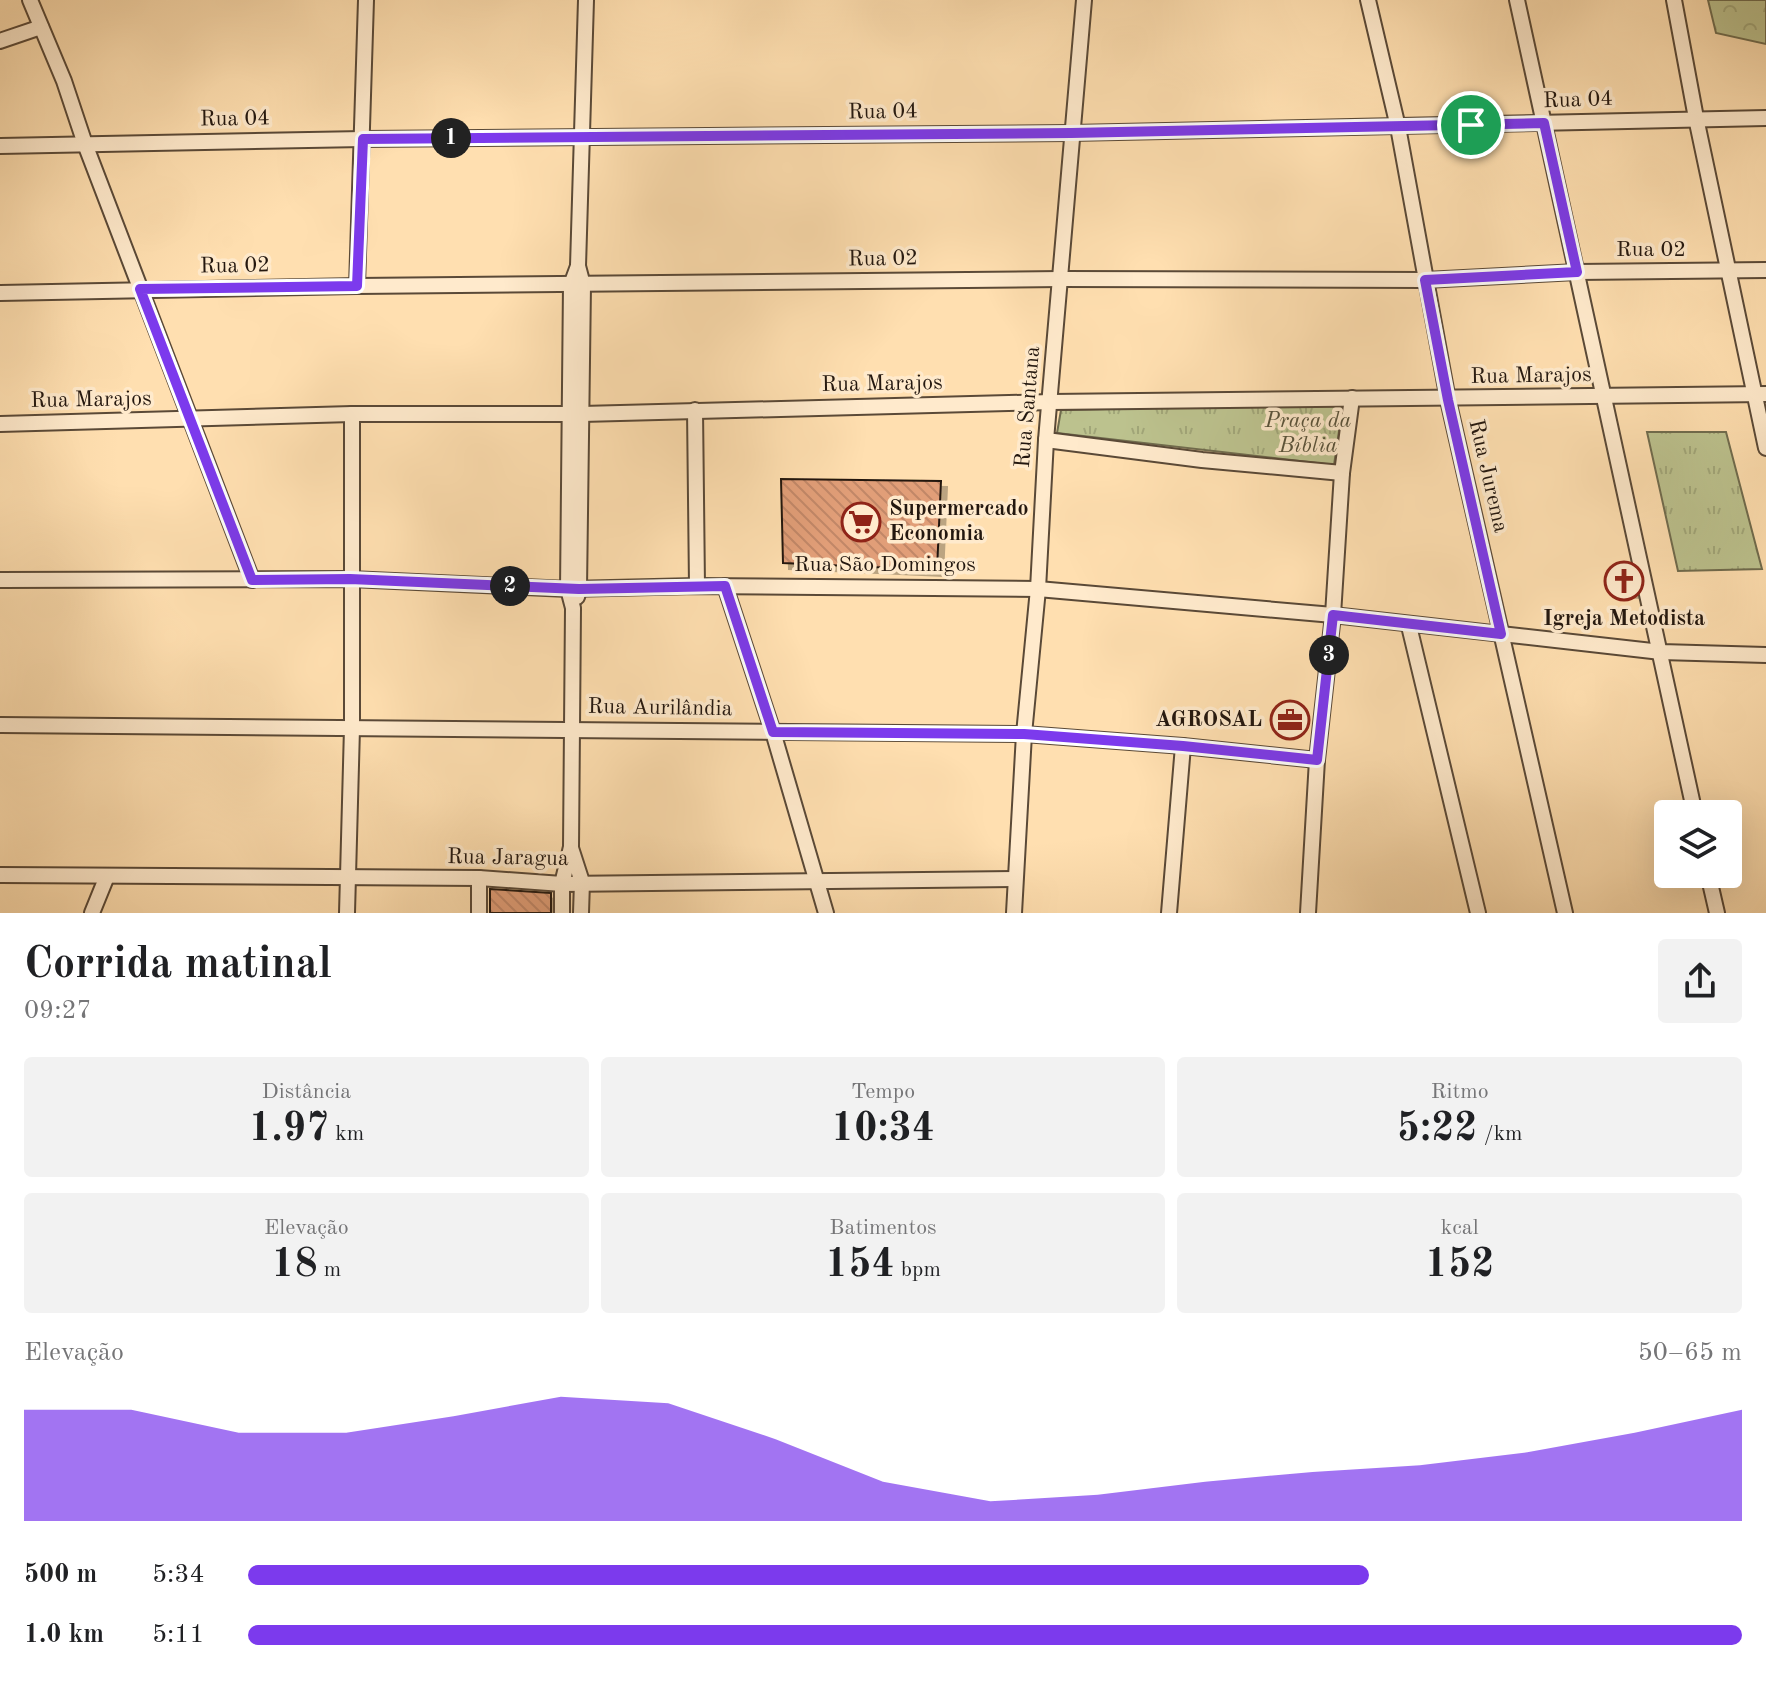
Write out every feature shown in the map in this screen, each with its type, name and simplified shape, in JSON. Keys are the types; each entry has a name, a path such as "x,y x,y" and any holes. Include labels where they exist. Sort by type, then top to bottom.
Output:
{"street":[{"path":"30,0 64,81 85,144 252,580"},
{"path":"357,286 366,0"},
{"path":"562,913 562,884 571,847 577,285 586,0"},
{"name":"Rua Santana","path":"1014,913 1046,440 1084,0"},
{"name":"Rua Jurema","path":"1368,0 1398,127 1448,400 1565,913"},
{"path":"1517,0 1692,800"},
{"path":"1674,0 1728,272 1760,394 1766,448"},
{"path":"0,41 41,27"},
{"name":"Rua 04","path":"0,146 363,139 1071,133 1766,118"},
{"name":"Rua 02","path":"0,293 1061,279 1425,280 1577,272 1766,270"},
{"name":"Rua Marajos","path":"0,424 352,414 576,414 1051,402 1352,398 1448,400 1760,394"},
{"path":"1308,913 1317,760 1333,615 1342,473 1352,398"},
{"path":"695,410 697,586"},
{"path":"347,913 352,728 352,414"},
{"path":"1046,440 1202,460 1342,473"},
{"name":"Rua São Domingos","path":"0,580 350,579 574,589 725,586 1038,589 1333,615 1409,626 1661,652 1766,655"},
{"path":"725,586 773,732 826,913"},
{"path":"1409,626 1478,913"},
{"name":"Rua Aurilândia","path":"0,725 1024,734 1317,760"},
{"path":"1169,913 1183,746"},
{"path":"571,847 582,882 581,913"},
{"name":"Rua Jaragua","path":"0,875 479,878 562,884 1015,879"},
{"path":"92,913 107,876"},
{"path":"479,878 479,913"},
{"path":"1711,888 1717,913"}],"green space":[{"path":"1708,0 1766,0 1766,44 1716,33"},
{"name":"Praça da Bíblia","path":"1343,404 1334,465 1057,433 1061,410"},
{"path":"1647,432 1726,432 1762,569 1678,571"}],"building":[{"name":"Supermercado Economia","path":"781,479 941,481 937,570 783,563"},
{"name":"Igreja Metodista","path":"1631,566 1635,592 1616,591 1613,570"},
{"path":"490,889 551,893 551,913 490,913"}],"place":[{"name":"Supermercado Economia","path":"861,522"},
{"name":"Igreja Metodista","path":"1624,581"},
{"name":"AGROSAL","path":"1290,720"}],"route":[{"path":"1544,123 1577,272 1425,280 1448,400 1501,634 1333,615 1317,760 1024,734 773,732 725,586 579,589 350,579 252,580 140,289 357,286 363,139 1071,133 1471,125 1544,123"}]}
